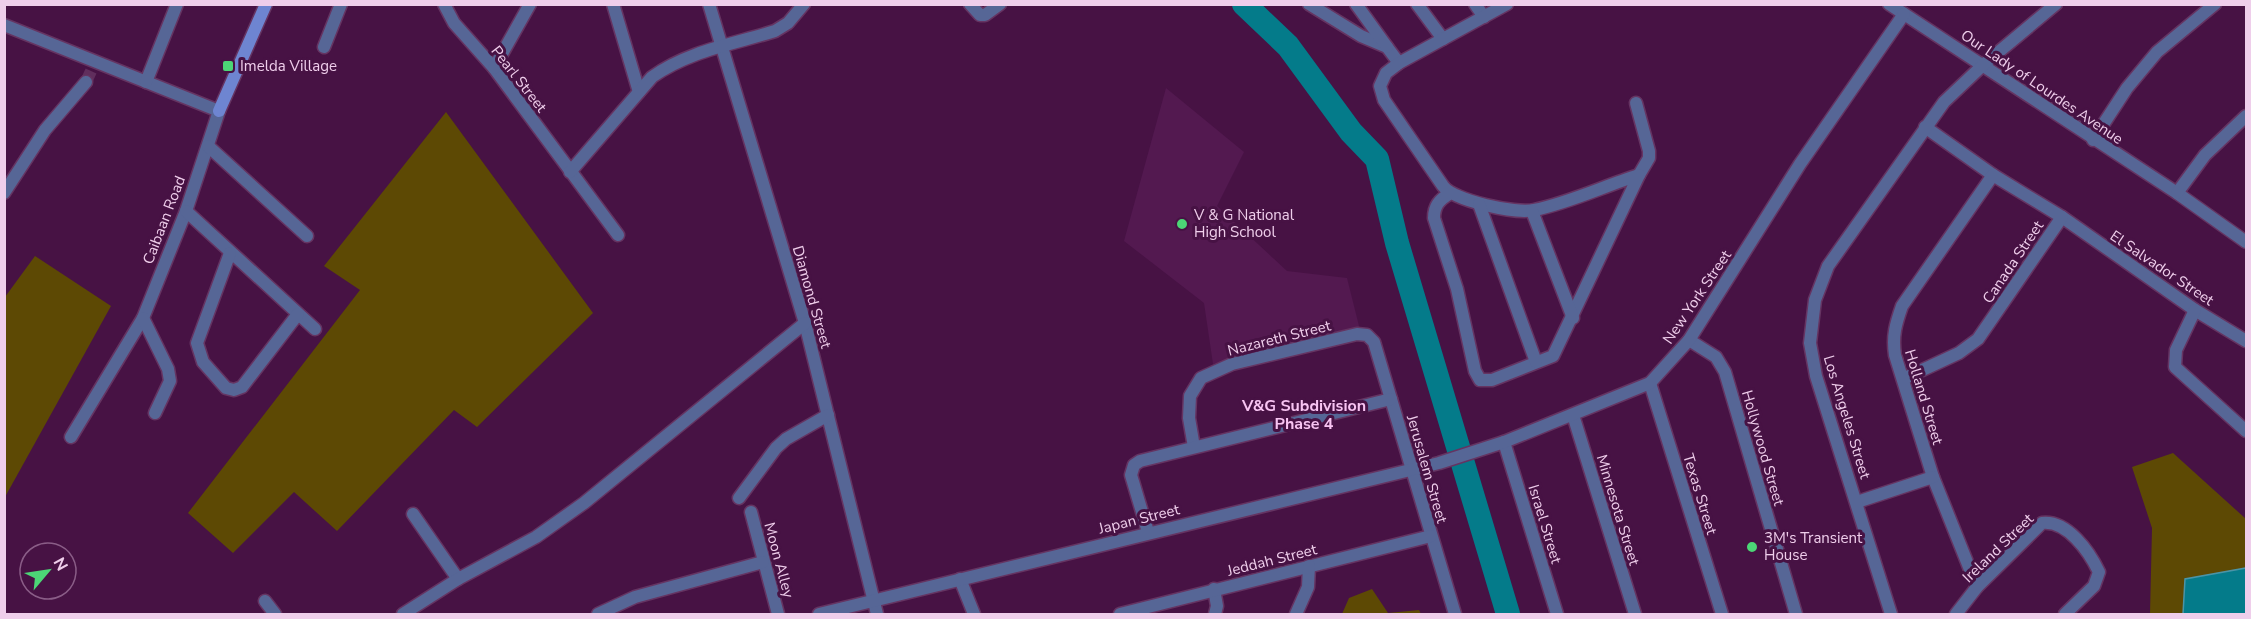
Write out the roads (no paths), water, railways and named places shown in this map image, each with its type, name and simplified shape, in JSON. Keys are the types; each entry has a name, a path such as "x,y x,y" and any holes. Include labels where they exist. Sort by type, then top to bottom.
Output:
{"street":[{"path":"146,82 177,4"},
{"name":"Caibaan Road","path":"71,437 143,318 186,211 219,111 266,4"},
{"path":"324,46 341,4"},
{"name":"Pearl Street","path":"444,4 454,23 494,68 618,236"},
{"path":"494,68 530,4"},
{"path":"613,4 639,92"},
{"name":"Diamond Street","path":"710,4 805,323 877,615"},
{"path":"570,172 652,77 666,67 775,31 788,23 804,4"},
{"path":"970,4 980,15 985,15 1000,4"},
{"path":"1309,4 1361,36 1387,47"},
{"path":"1356,4 1399,63"},
{"path":"1417,4 1443,39"},
{"path":"1475,4 1484,17"},
{"path":"1507,4 1399,63 1386,74 1380,86 1384,100 1449,194 1479,204 1532,211 1639,175"},
{"name":"Our Lady of Lourdes Avenue","path":"1889,4 2245,238"},
{"name":"Los Angeles Street","path":"1888,614 1857,502 1816,376 1810,343 1815,300 1828,266 1944,102 1983,65 2056,4"},
{"path":"2093,140 2127,88 2157,52 2215,4"},
{"name":"New York Street","path":"1412,469 1504,442 1650,383 1689,340 1800,164 1904,14"},
{"path":"4,25 94,64 219,111"},
{"path":"4,193 45,130 86,82"},
{"path":"1449,194 1434,209 1434,218 1460,298 1475,371 1480,380 1492,380 1552,356 1572,318 1649,158 1636,103"},
{"path":"2177,193 2205,155 2247,116"},
{"name":"Canada Street","path":"1903,379 1959,353 1978,339 2061,218 1993,175 1925,127"},
{"path":"208,146 307,236"},
{"name":"Holland Street","path":"1977,587 1933,477 1892,340 1902,306 1993,175"},
{"path":"1479,204 1536,362"},
{"path":"186,211 315,329"},
{"path":"1532,211 1572,318"},
{"name":"El Salvador Street","path":"2061,218 2195,310 2247,341"},
{"path":"230,253 197,343 203,362 226,388 234,390 242,387 298,314"},
{"path":"2195,310 2176,350 2175,367 2247,431"},
{"path":"143,318 168,369 170,381 155,413"},
{"path":"403,615 458,579 536,537 584,503 805,323"},
{"name":"Nazareth Street","path":"1194,447 1189,418 1190,396 1201,378 1232,364 1357,334 1367,335"},
{"name":"Jerusalem Street","path":"1367,335 1374,342 1455,615"},
{"name":"Hollywood Street","path":"1689,340 1716,357 1725,372 1796,615"},
{"name":"Texas Street","path":"1650,383 1722,615"},
{"path":"1149,532 1131,475 1134,465 1147,458 1391,399"},
{"path":"740,498 776,448 786,439 828,415"},
{"name":"Minnesota Street","path":"1573,415 1635,615"},
{"name":"Israel Street","path":"1504,442 1557,615"},
{"name":"Japan Street","path":"819,615 1412,469"},
{"path":"1857,502 1933,477"},
{"name":"Moon Alley","path":"751,512 778,615"},
{"path":"413,514 458,579"},
{"name":"Ireland Street","path":"1956,615 1977,587 2042,523 2053,522 2064,527 2094,561 2099,572 2094,586 2065,615"},
{"name":"Jeddah Street","path":"1120,615 1431,536"},
{"path":"598,615 635,597 763,562"},
{"path":"1296,615 1308,587 1309,566"},
{"path":"960,579 974,615"},
{"path":"1214,590 1217,606 1215,615"},
{"path":"265,601 275,615"}],"waterway":[{"path":"1244,4 1288,46 1351,132 1377,159 1397,243 1508,614"}],"tunnel":[{"path":"86,82 92,69"}],"place":[{"name":"Imelda Village","path":"228,66"},
{"name":"V & G National High School","path":"1182,224"},
{"name":"3M's Transient House","path":"1752,547"}],"district":[{"name":"V&G Subdivision Phase 4","path":"1304,415"}]}
